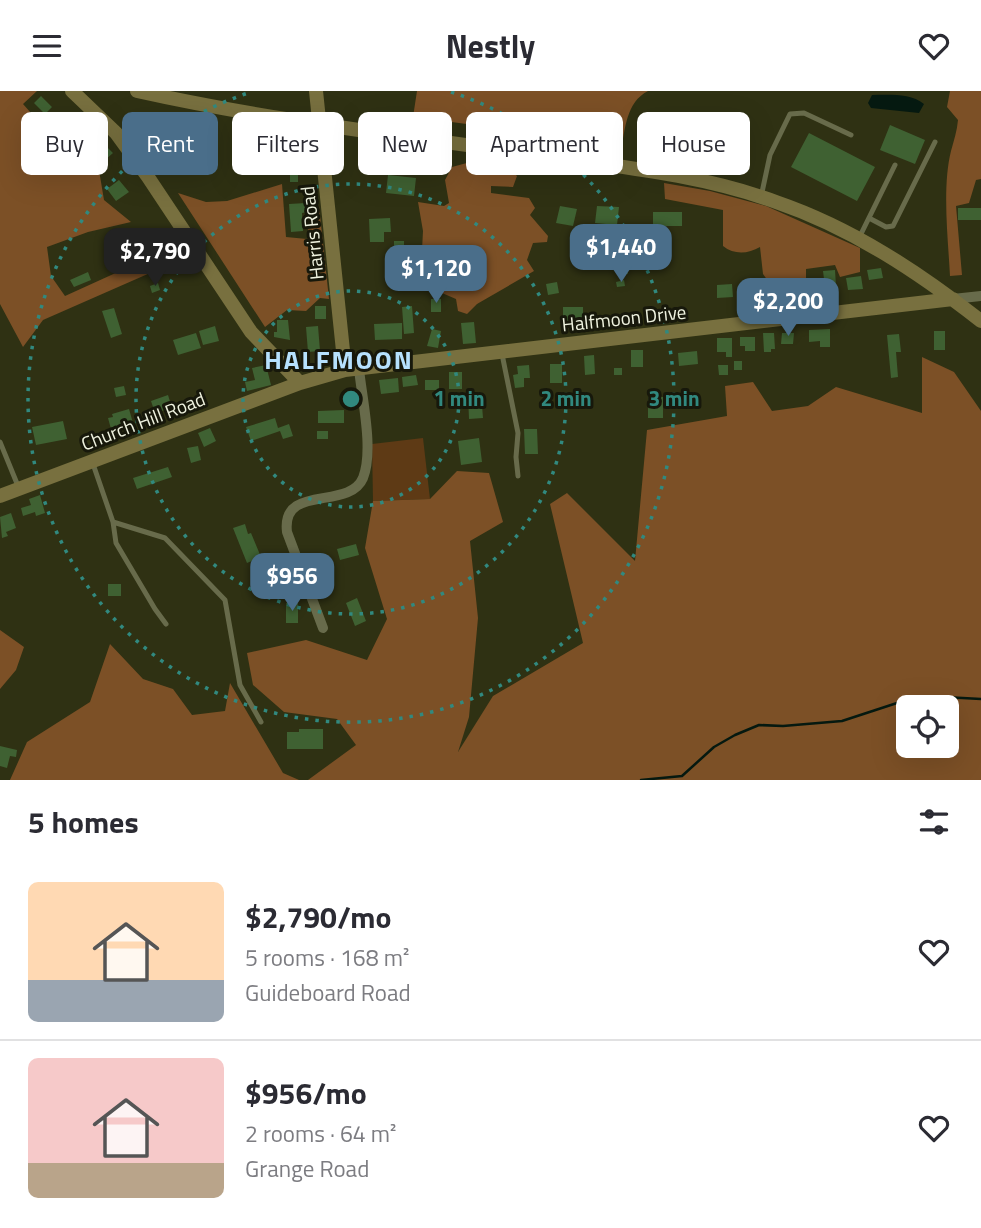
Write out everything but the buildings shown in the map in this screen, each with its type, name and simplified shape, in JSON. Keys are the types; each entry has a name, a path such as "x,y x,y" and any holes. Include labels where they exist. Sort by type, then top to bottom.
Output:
{"street":[{"path":"72,91 116,133 251,332 294,373 300,383"},
{"path":"137,91 246,112"},
{"name":"Harris Road","path":"316,91 319,112"},
{"path":"344,127 672,175 761,197 859,238 953,299 981,321"},
{"name":"Harris Road","path":"327,175 352,370"},
{"path":"953,299 981,296"},
{"name":"Halfmoon Drive","path":"300,383 352,370 953,299"},
{"path":"323,628 287,532 286,522 288,513 297,505 351,489 363,478 366,438 352,370"},
{"name":"Church Hill Road","path":"0,496 300,383"}],"lane":[{"path":"761,197 770,155 790,114 804,113 851,135"},
{"path":"869,218 886,227 893,226 935,142"},
{"path":"859,238 895,165"},
{"path":"501,351 518,433 518,476"},
{"path":"0,442 19,489"},
{"path":"92,461 113,522 116,543 166,624"},
{"path":"113,522 164,538 225,600 240,685 261,722"}],"shaded area":[{"path":"0,91 37,91 23,104 30,112 21,112 21,175 100,175 104,200 131,222 88,232 47,247 51,276 65,296 142,261 150,273 43,320 23,347 0,304"},
{"path":"417,91 648,91 631,109 623,141 623,112 466,112 466,124 452,122 452,112 414,112"},
{"path":"950,91 981,91 981,179 976,180 969,203 956,206 962,275 950,276 947,180 958,120 947,107"},
{"path":"872,95 906,96 924,104 919,113 871,108 868,103"},
{"path":"466,163 466,175 516,175 513,187 491,186 491,193 529,198 535,208 530,215 548,236 547,242 533,243 527,260 534,271 477,304 467,314 458,311 456,299 442,293 449,283 441,249 432,257 422,250 423,231 418,202 444,206 449,203 445,180 448,175 452,175 452,167"},
{"path":"664,183 710,191 766,206 860,248 860,272 840,277 835,265 806,269 806,283 773,288 763,274 760,247 741,253 723,246 723,210 665,199"},
{"path":"282,184 286,237 307,239 310,216 319,206 329,299 320,298 306,311 287,310 265,327 178,193 206,202 227,201"},
{"path":"922,357 954,372 981,411 981,780 308,780 356,745 337,719 284,712 253,685 247,653 306,640 367,660 387,619 365,548 373,501 430,499 457,471 489,473 503,522 470,541 478,618 469,717 458,752 493,696 583,643 550,504 567,493 635,561 647,430 727,416 725,386 753,382 772,411 808,406 836,387 922,413"},
{"path":"423,438 430,499 373,501 372,444"},
{"path":"0,630 24,647 16,670 0,689"},
{"path":"110,644 143,679 173,689 192,715 225,711 230,683 283,773 299,780 10,780 27,742 90,702"}],"waterway":[{"path":"641,780 682,776 714,747 759,725 783,726 842,721 897,703 944,697 981,699"}],"district":[{"name":"HALFMOON","path":"339,360"}]}
